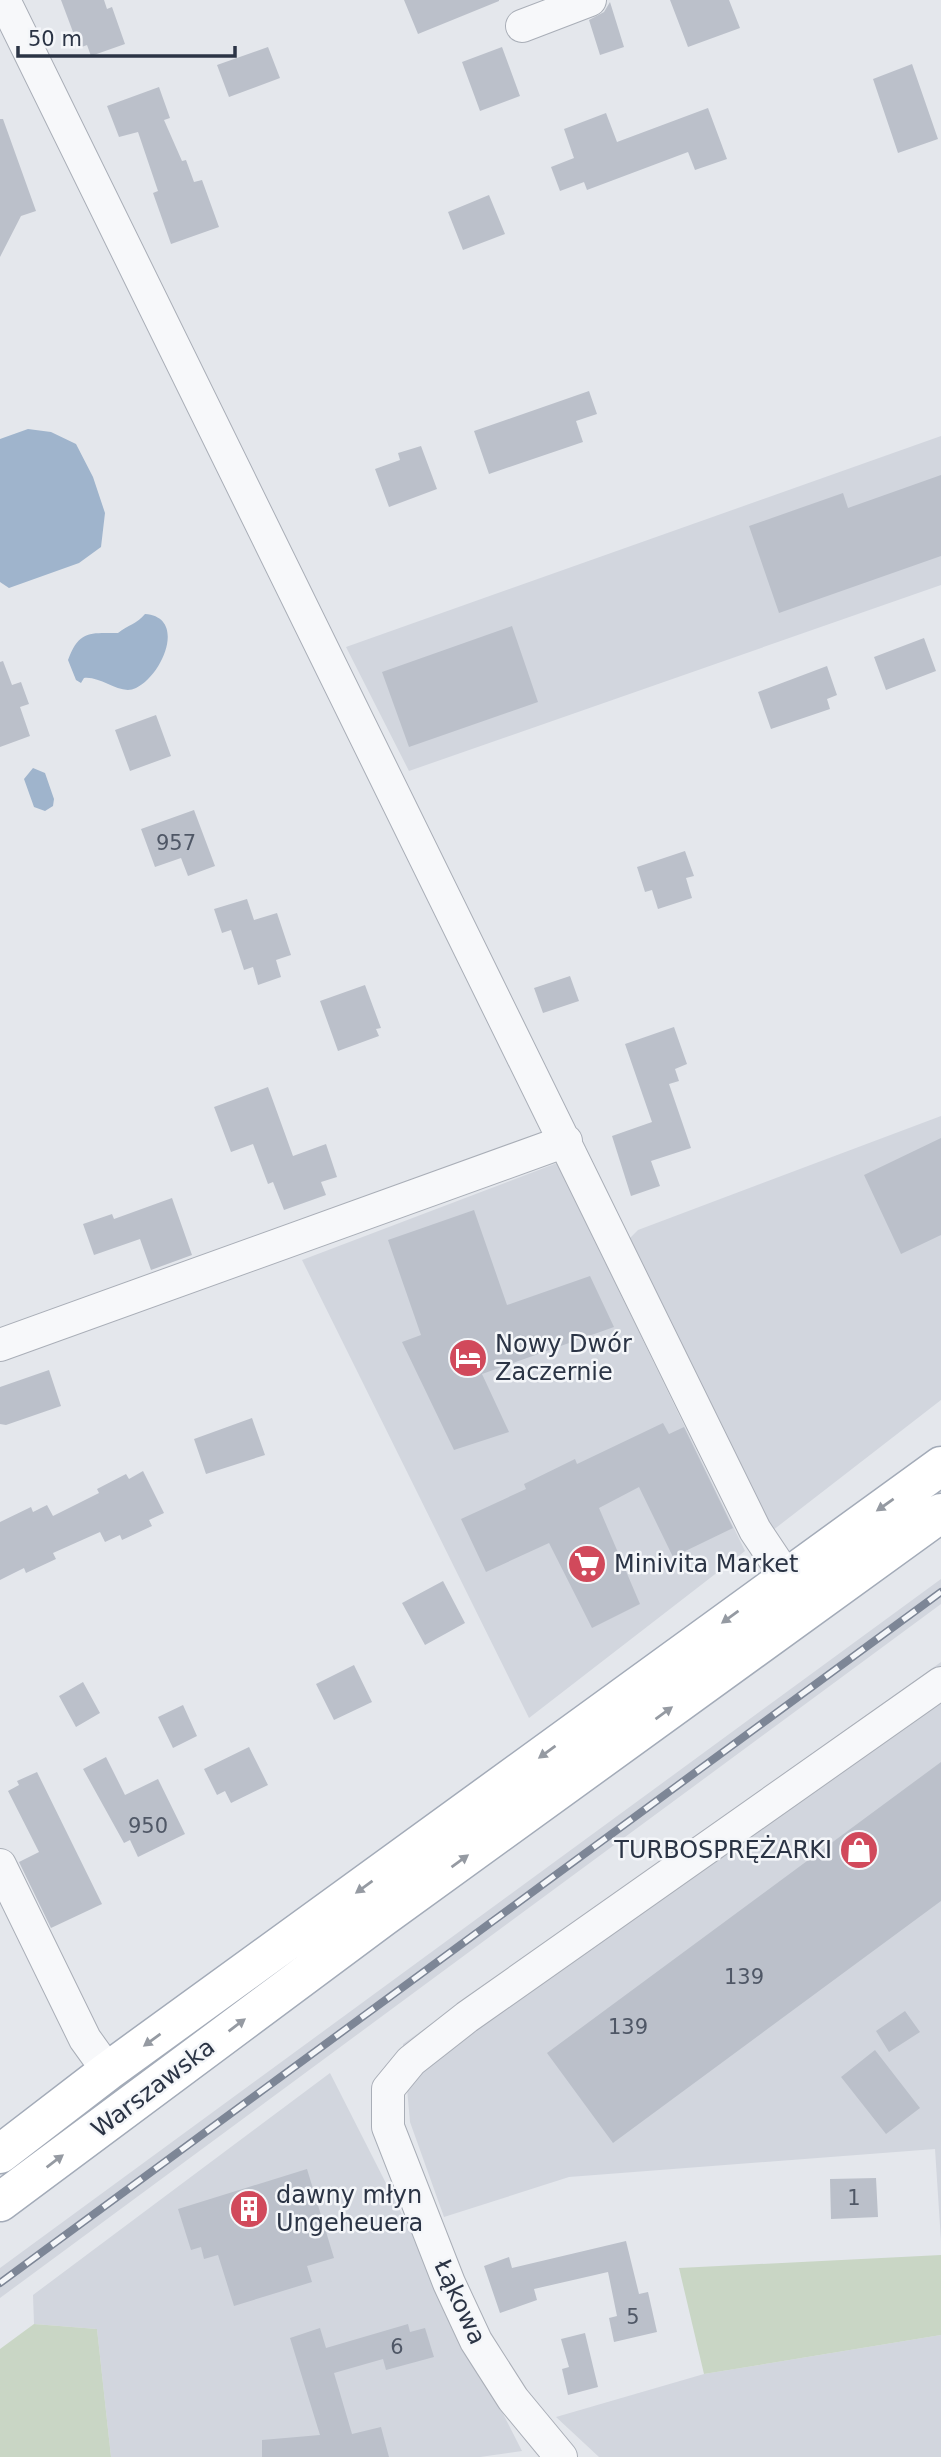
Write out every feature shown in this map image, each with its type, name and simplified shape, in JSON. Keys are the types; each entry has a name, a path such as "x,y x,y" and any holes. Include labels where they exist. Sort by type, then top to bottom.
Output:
{"main road":[{"name":"Warszawska","path":"0,2154 108,2071 941,1466"},
{"name":"Warszawska","path":"0,2202 306,1974 941,1513"}],"street":[{"path":"5,0 755,1530 807,1609"},
{"path":"522,26 590,0"},
{"path":"0,1345 566,1141"},
{"name":"Łąkowa","path":"561,2457 513,2399 471,2330 449,2283 387,2127 388,2089 411,2061 467,2017 941,1683"},
{"path":"0,1865 85,2039 108,2071"}],"shaded area":[{"path":"941,436 941,585 409,771 346,647"},
{"path":"941,1116 941,1400 768,1534 628,1240 638,1230"},
{"path":"557,1163 745,1551 529,1718 302,1260"},
{"path":"941,1579 941,1604 0,2298 0,2268"},
{"path":"941,1662 941,2241 935,2149 569,2177 444,2217 410,2122 403,2044"},
{"path":"330,2073 522,2451 480,2457 111,2457 97,2329 34,2324 33,2295"},
{"path":"941,2335 941,2457 599,2457 556,2417 704,2374"}],"green space":[{"path":"941,2255 941,2335 704,2374 679,2268"},
{"path":"34,2324 97,2329 111,2457 0,2457 0,2349"}],"water":[{"path":"28,429 51,432 76,444 93,477 105,513 101,547 79,563 9,588 0,582 0,439"},
{"path":"145,614 158,618 165,625 168,635 162,660 146,681 136,688 124,690 91,678 84,678 81,683 76,680 68,660 81,638 93,634 118,633"},
{"path":"33,768 45,773 54,799 53,806 45,811 34,807 24,779"}],"building":[{"path":"61,0 104,0 107,9 112,7 125,44 91,56 87,45 79,48"},
{"path":"404,0 499,0 499,1 418,34"},
{"path":"670,0 729,0 740,28 688,47"},
{"path":"610,2 624,47 600,55 589,20 604,12"},
{"path":"268,47 280,78 229,97 217,65"},
{"path":"502,47 520,96 480,111 462,62"},
{"path":"912,64 938,139 898,153 873,79"},
{"path":"159,87 170,118 164,120 182,161 186,160 194,182 202,180 219,227 171,244 153,193 158,191 138,132 119,137 107,106"},
{"path":"708,108 727,159 695,170 688,152 587,190 584,182 560,191 551,167 574,158 564,129 606,113 617,142"},
{"path":"0,119 3,119 36,211 21,216 0,257"},
{"path":"489,195 505,234 463,250 448,212"},
{"path":"589,391 597,414 576,421 583,442 489,474 474,431"},
{"path":"421,446 437,489 389,507 375,469 400,460 398,453"},
{"path":"941,475 941,556 779,613 749,526 843,493 848,508"},
{"path":"512,626 538,702 409,747 382,672"},
{"path":"924,638 936,671 886,690 874,657"},
{"path":"3,661 12,685 21,682 29,704 20,707 30,736 0,747 0,662"},
{"path":"827,666 837,695 827,699 830,709 771,729 758,692"},
{"path":"156,715 171,756 130,771 115,730"},
{"path":"194,810 215,866 188,876 181,858 155,867 141,829"},
{"path":"685,851 694,876 686,878 692,898 658,909 652,890 645,892 637,867"},
{"path":"247,899 254,920 277,913 291,955 276,960 281,977 258,985 253,967 244,970 231,930 222,933 214,909"},
{"path":"570,976 579,1001 543,1013 534,988"},
{"path":"365,985 381,1028 376,1029 379,1036 338,1051 320,1001"},
{"path":"674,1027 687,1064 675,1069 679,1081 669,1084 691,1148 651,1161 660,1186 631,1196 612,1136 652,1122 625,1044"},
{"path":"268,1087 293,1156 326,1144 337,1177 321,1182 326,1195 284,1210 273,1182 268,1184 253,1144 231,1152 214,1107"},
{"path":"941,1138 941,1235 901,1254 864,1175"},
{"path":"172,1198 192,1255 151,1270 140,1239 94,1255 83,1224 112,1214 114,1219"},
{"name":"Nowy Dwór Zaczernie","path":"474,1210 507,1305 590,1276 614,1327 482,1374 509,1432 454,1450 402,1342 421,1335 388,1240"},
{"path":"49,1370 61,1406 6,1425 0,1424 0,1387"},
{"path":"252,1418 265,1455 206,1474 194,1439"},
{"path":"663,1423 669,1434 684,1427 733,1528 673,1557 639,1487 599,1508 640,1604 592,1628 549,1543 486,1572 461,1519 526,1489 524,1484 575,1459 577,1464"},
{"path":"143,1471 164,1513 149,1520 152,1526 122,1540 120,1535 105,1542 100,1532 53,1553 56,1559 26,1573 24,1568 0,1580 0,1522 31,1507 33,1512 47,1505 53,1516 99,1493 97,1489 126,1474 129,1479"},
{"path":"443,1581 465,1623 425,1645 402,1603"},
{"path":"354,1665 372,1702 334,1720 316,1684"},
{"path":"83,1682 100,1713 76,1727 59,1696"},
{"path":"183,1705 197,1736 173,1748 158,1717"},
{"path":"249,1747 268,1785 231,1803 225,1791 217,1795 204,1769"},
{"path":"106,1757 125,1795 158,1779 185,1834 138,1857 130,1840 124,1843 83,1769"},
{"path":"941,1762 941,1901 613,2143 547,2053"},
{"path":"37,1772 102,1904 51,1928 19,1862 39,1852 8,1791 19,1785 17,1781"},
{"path":"905,2011 920,2032 889,2052 876,2031"},
{"path":"875,2050 920,2108 886,2134 841,2077"},
{"path":"307,2169 334,2258 307,2266 312,2282 234,2306 218,2255 204,2259 201,2247 191,2250 178,2209"},
{"path":"876,2178 878,2217 831,2219 830,2179"},
{"path":"626,2241 639,2294 648,2292 657,2332 614,2342 609,2318 617,2316 608,2272 534,2289 537,2300 500,2313 484,2266 509,2257 512,2268"},
{"path":"408,2324 410,2332 425,2328 434,2357 386,2370 383,2359 334,2373 352,2434 381,2427 389,2457 262,2457 262,2440 320,2435 290,2338 320,2328 326,2348"},
{"path":"585,2333 598,2387 568,2395 562,2369 569,2367 561,2339"}],"railway":[{"path":"0,2283 941,1592"}],"place":[{"name":"Nowy Dwór Zaczernie","path":"468,1358"},
{"name":"Minivita Market","path":"587,1564"},
{"name":"TURBOSPRĘŻARKI","path":"859,1850"},
{"name":"dawny młyn Ungeheuera","path":"249,2209"}]}
